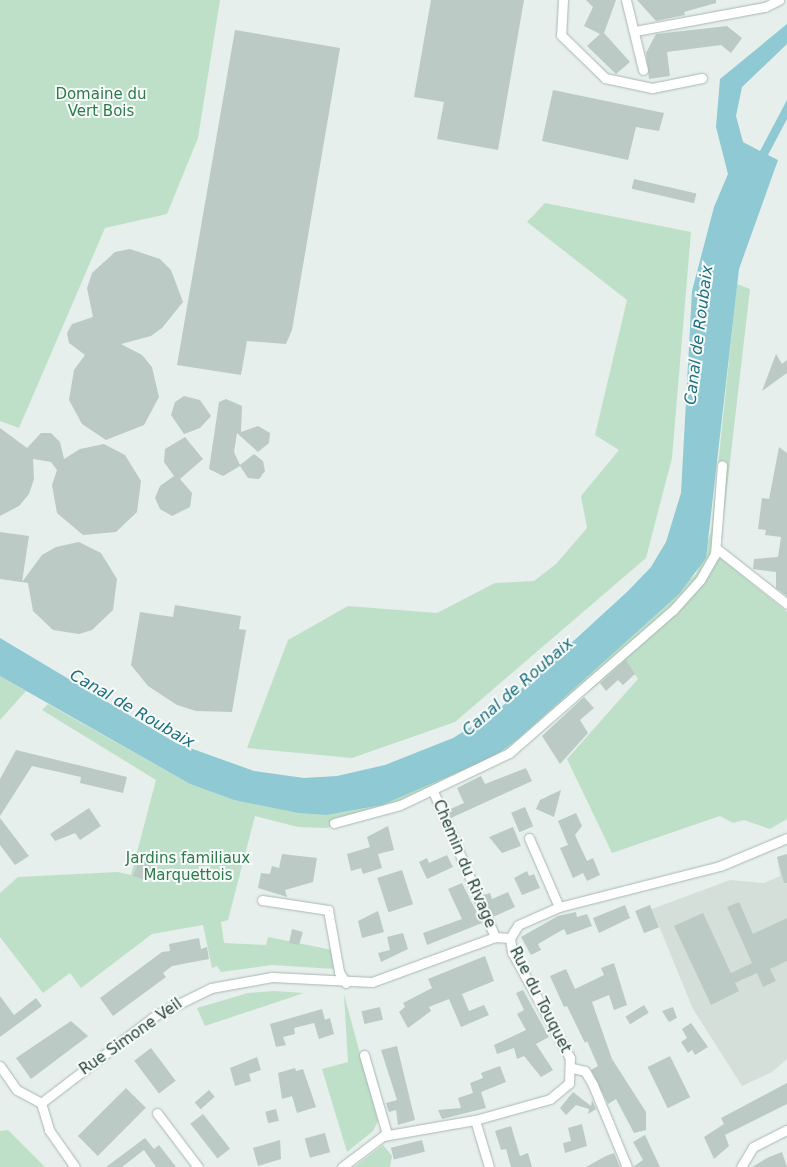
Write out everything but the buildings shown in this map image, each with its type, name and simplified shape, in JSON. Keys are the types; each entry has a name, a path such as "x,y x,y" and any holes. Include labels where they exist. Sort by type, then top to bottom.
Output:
{"street":[{"path":"563,0 561,35 605,78 652,88 702,78"},
{"path":"626,0 636,32 643,70"},
{"path":"636,32 765,7 779,0"},
{"path":"334,823 368,816 433,791 503,757 556,714 683,600 711,564 716,548 722,465"},
{"path":"716,548 787,604"},
{"name":"Chemin du Rivage","path":"433,791 495,938"},
{"path":"529,838 559,907"},
{"name":"Rue du Touquet","path":"342,1167 388,1134 475,1120 555,1096 569,1083 572,1068 512,952 510,938 518,925 559,907 700,873 787,838"},
{"path":"262,900 328,910 340,972 346,984"},
{"path":"495,938 510,938"},
{"name":"Rue Simone Veil","path":"41,1103 156,1016 193,994 254,978 346,984 386,978 495,938"},
{"path":"364,1055 388,1134"},
{"path":"0,1066 17,1090 41,1103 49,1130 75,1167"},
{"path":"572,1068 585,1071 593,1085 627,1167"},
{"path":"157,1112 198,1167"},
{"path":"475,1120 489,1167"},
{"path":"741,1167 753,1147 787,1130"}],"shaded area":[{"path":"787,854 787,1059 772,1072 742,1086 693,1009 652,909 730,880 764,883 780,876 777,857"}],"green space":[{"name":"Domaine du Vert Bois","path":"0,0 220,0 198,138 167,214 105,228 19,428 0,421"},
{"path":"545,203 691,232 672,458 646,558 455,722 352,758 247,748 288,640 348,606 437,613 495,583 534,581 556,564 587,528 581,496 619,450 595,435 627,300 527,222"},
{"name":"Jardins familiaux Marquettois","path":"737,284 750,289 719,557 787,612 787,819 770,829 744,820 733,823 720,816 612,853 567,759 638,679 626,661 501,761 388,814 326,828 298,827 255,816 228,920 221,922 224,943 266,945 268,937 332,950 335,969 272,965 221,972 217,966 212,968 203,925 152,934 81,988 70,973 43,993 0,937 0,893 18,877 118,872 131,875 156,780 42,710 48,704 190,784 234,800 327,815 377,806 520,737 696,574 711,532"},
{"path":"0,676 26,691 0,720"},
{"path":"274,991 304,993 205,1026 197,1008 248,993"},
{"path":"344,994 378,1121 373,1131 347,1152 322,1069 348,1062"},
{"path":"8,1130 45,1167 0,1167 0,1131"},
{"path":"383,1145 392,1156 390,1167 354,1167"}],"water":[{"name":"Canal de Roubaix","path":"787,24 787,44 742,87 736,116 743,142 760,151 787,100 787,119 768,155 778,160 739,269 706,558 679,594 520,737 493,757 382,805 327,815 299,813 234,800 190,784 0,676 0,638 176,743 254,771 304,778 337,776 385,765 453,738 497,711 628,591 651,567 666,542 681,493 692,291 714,207 728,174 716,127 720,79"}]}
